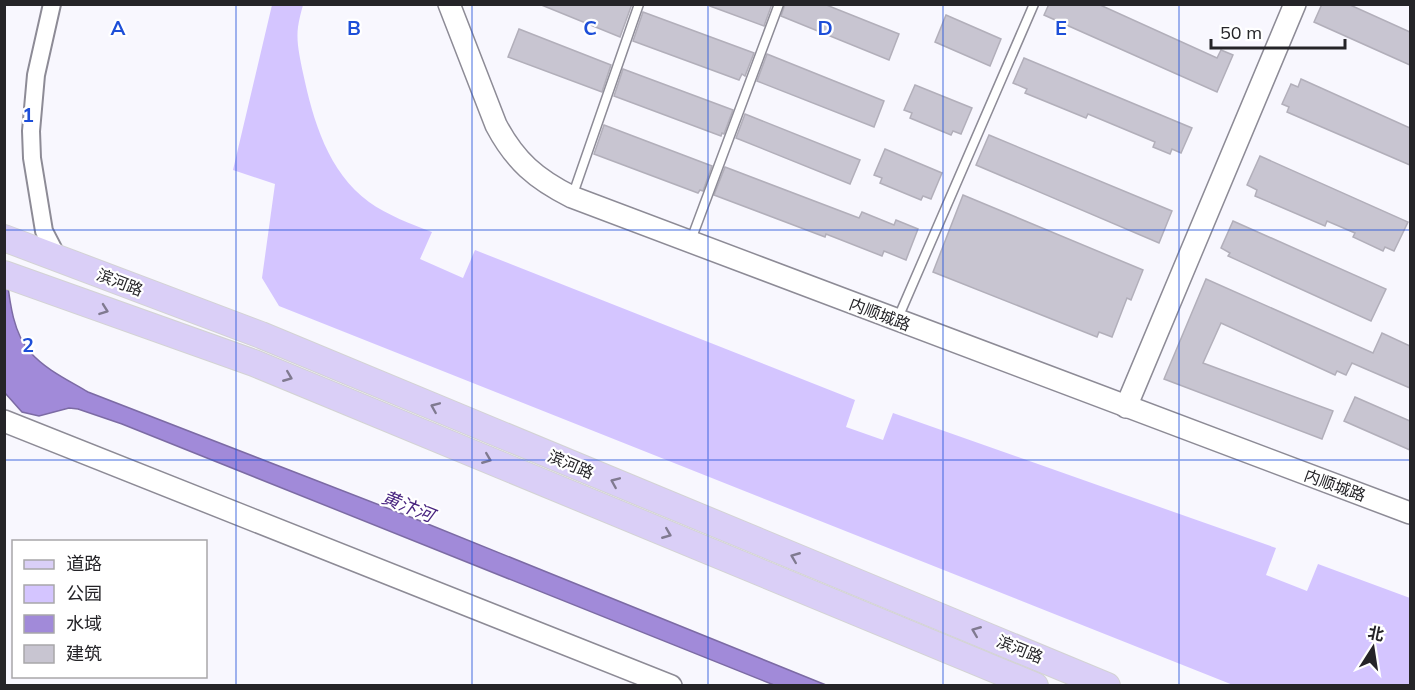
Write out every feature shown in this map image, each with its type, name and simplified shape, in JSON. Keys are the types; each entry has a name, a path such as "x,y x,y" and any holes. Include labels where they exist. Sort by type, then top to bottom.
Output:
{"main road":[{"name":"滨河路","path":"4,238 261,335 1107,686"},
{"name":"滨河路","path":"4,274 254,363 1035,686"}],"street":[{"path":"52,4 36,75 31,131 32,158 44,231 58,258"},
{"name":"内顺城路","path":"449,4 496,125 509,148 531,172 548,185 572,197 897,321 1410,513"},
{"path":"1126,407 1294,4"},
{"path":"4,421 671,686"}],"lane":[{"path":"572,197 639,4"},
{"path":"690,241 779,4"},
{"path":"897,321 1034,4"}],"green space":[{"path":"272,5 303,5 298,27 299,50 312,109 324,144 343,176 369,202 391,215 432,232 420,259 463,278 475,250 855,400 846,427 883,440 893,413 1276,548 1266,575 1307,591 1318,564 1410,598 1410,685 1233,685 279,306 262,278 275,184 233,170"}],"water":[{"path":"4,257 11,307 23,342 43,364 88,392 413,518 826,685 774,685 122,424 78,409 69,408 39,416 22,412 5,393"}],"building":[{"path":"539,4 632,4 620,37"},
{"path":"711,4 772,4 764,26 710,6"},
{"path":"785,4 824,4 899,34 889,60 781,16"},
{"path":"1049,4 1098,4 1217,58 1221,50 1233,55 1217,92 1044,15"},
{"path":"1322,4 1348,4 1410,32 1410,65 1314,22"},
{"path":"643,12 754,53 745,76 742,74 739,80 633,41"},
{"path":"946,15 1001,39 990,66 935,42"},
{"path":"519,29 611,65 602,92 508,57"},
{"path":"767,54 884,101 874,127 757,81"},
{"path":"1024,58 1192,128 1181,153 1172,149 1170,154 1153,147 1155,142 1088,114 1086,118 1025,93 1027,89 1013,83"},
{"path":"623,69 733,110 724,134 722,133 721,136 614,96"},
{"path":"1301,79 1410,128 1410,165 1287,112 1289,107 1282,104 1291,84 1298,87"},
{"path":"915,85 972,108 961,134 953,131 951,135 910,118 912,113 904,110"},
{"path":"745,114 860,160 850,184 736,138"},
{"path":"604,125 712,166 703,191 700,190 698,193 594,154"},
{"path":"989,135 1172,211 1159,243 976,165"},
{"path":"885,149 942,173 931,199 923,196 921,200 880,183 882,178 874,175"},
{"path":"1260,156 1408,222 1394,251 1385,247 1383,251 1353,237 1355,233 1327,221 1325,226 1255,196 1257,190 1247,185"},
{"path":"725,167 859,218 862,212 894,225 896,220 918,229 906,260 884,251 882,256 826,234 825,237 714,195"},
{"path":"963,195 1143,270 1131,300 1127,298 1112,337 1099,332 1097,337 933,272"},
{"path":"1233,221 1386,289 1371,321 1228,256 1230,253 1221,248"},
{"path":"1206,279 1373,353 1382,333 1410,346 1410,388 1352,363 1346,375 1337,371 1335,375 1221,323 1203,363 1333,411 1322,439 1164,379"},
{"path":"1355,397 1410,421 1410,450 1344,421"}],"water label":[{"name":"黄汴河","path":"408,506"}]}
